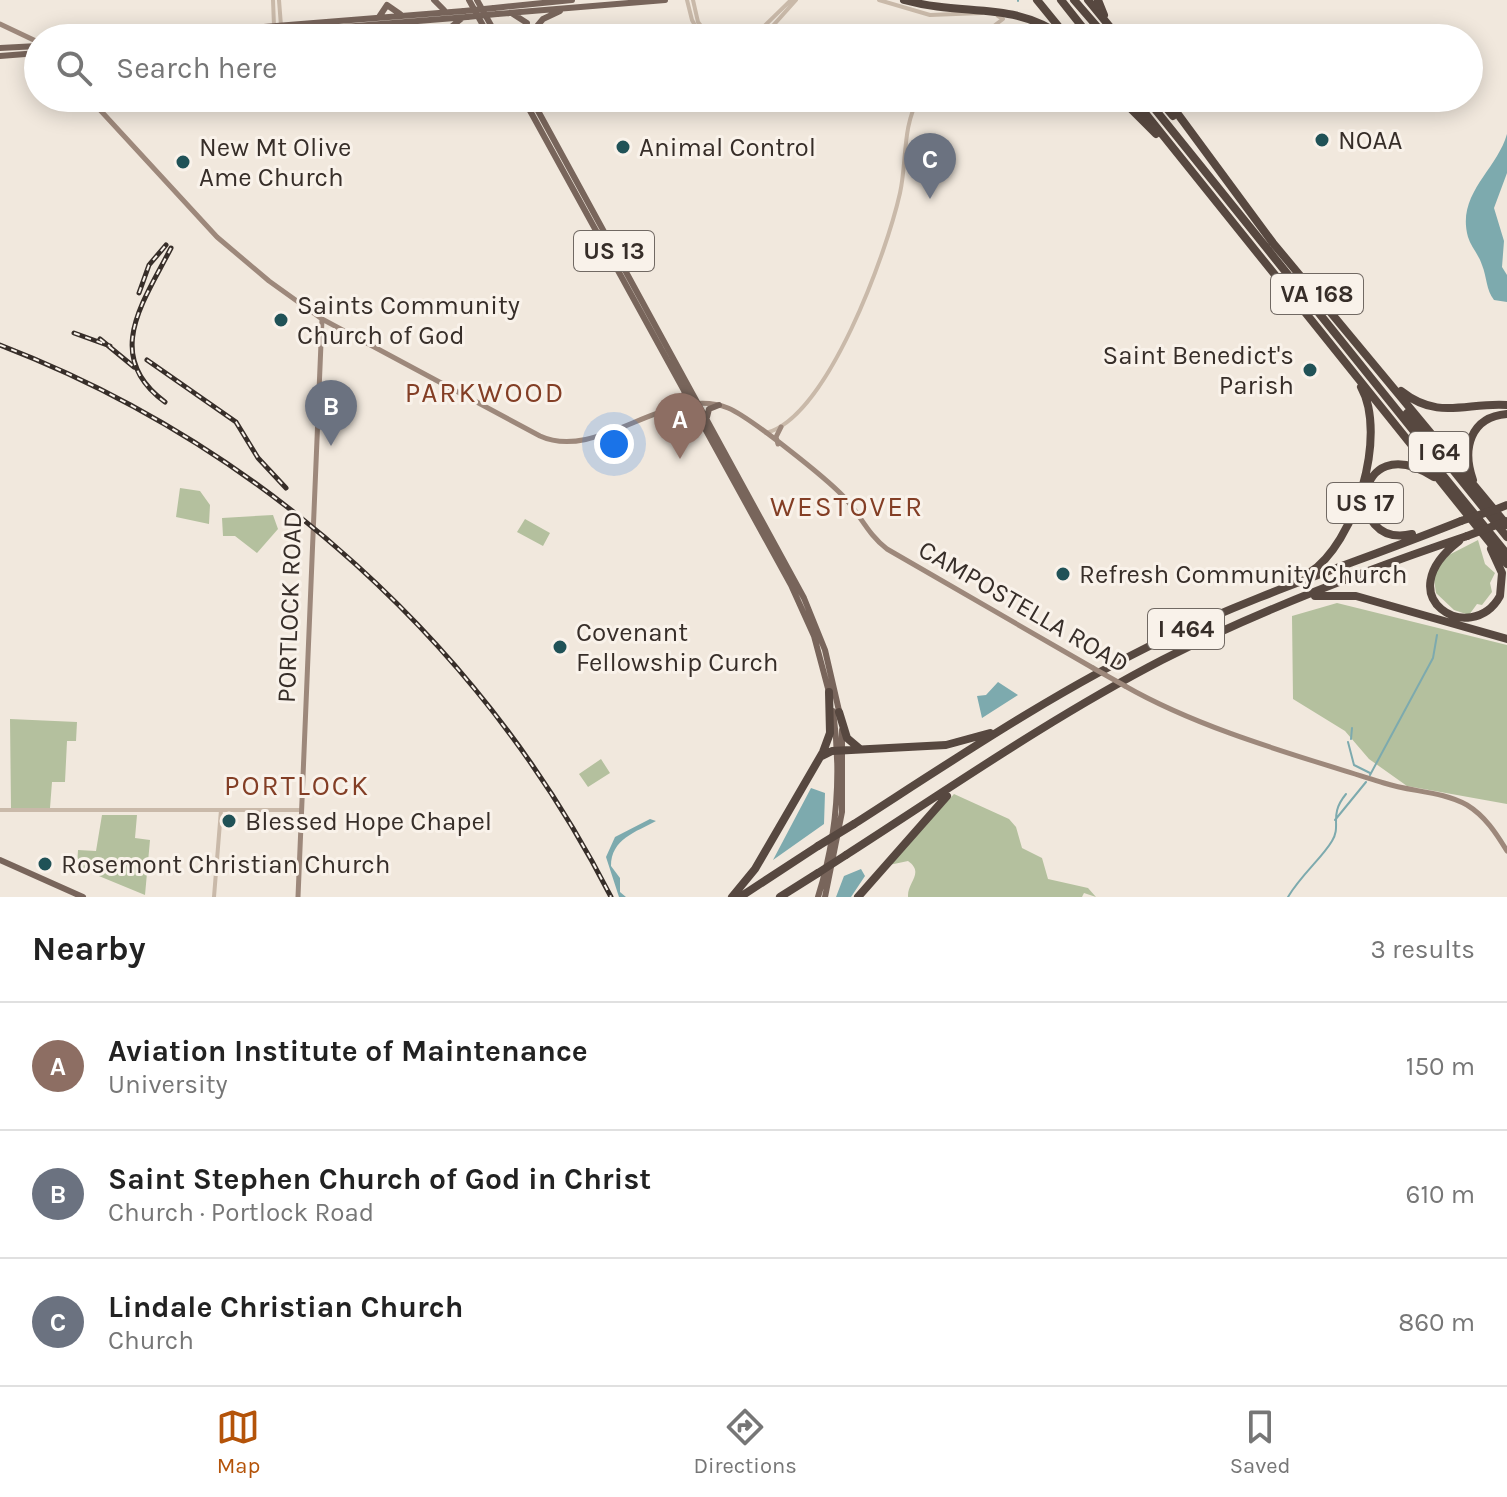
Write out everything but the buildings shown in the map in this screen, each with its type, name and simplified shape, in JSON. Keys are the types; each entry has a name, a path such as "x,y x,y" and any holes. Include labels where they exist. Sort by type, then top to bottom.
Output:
{"highway":[{"path":"904,0 942,7 1009,5 1039,16 1049,24"},
{"path":"1037,0 1055,24"},
{"path":"1054,0 1073,24"},
{"path":"1061,0 1080,24"},
{"path":"1071,0 1100,24"},
{"path":"1071,0 1089,24"},
{"path":"1088,0 1105,24"},
{"path":"1098,0 1109,24"},
{"path":"1134,112 1185,163"},
{"name":"I 64","path":"1144,112 1507,564"},
{"path":"1150,112 1507,551"},
{"path":"1159,112 1507,551"},
{"name":"I 64","path":"1159,112 1507,537"},
{"path":"1170,112 1202,150"},
{"name":"VA 168","path":"1176,112 1273,243 1387,380"},
{"path":"1255,598 1317,568 1337,549 1350,522 1371,445 1371,415 1364,393 1311,319"},
{"path":"1387,380 1410,398 1441,409 1507,405"},
{"path":"1387,380 1507,523"},
{"path":"1483,498 1472,478 1468,444 1481,423 1507,414"},
{"name":"US 17","path":"1441,482 1413,465 1390,465 1379,470 1369,483 1366,507 1378,528 1393,535 1456,523"},
{"name":"I 464","path":"740,897 1009,725 1159,641 1255,598 1504,506"},
{"name":"I 464","path":"780,897 1025,740 1162,660 1302,596 1507,523"},
{"path":"1467,536 1435,561 1430,583 1434,598 1443,610 1465,618 1490,609 1502,589 1499,563 1480,531"},
{"path":"1239,624 1314,596 1336,593 1507,639"},
{"path":"732,897 749,880 818,761 830,733 829,692"},
{"path":"839,712 847,739 864,750"},
{"path":"818,761 827,753 840,751 955,744 1009,725"},
{"path":"858,897 937,804 1025,740"}],"main road":[{"path":"434,0 440,9 466,14"},
{"path":"495,11 511,0"},
{"path":"549,0 596,5 665,0"},
{"path":"474,2 488,24"},
{"path":"357,24 569,2"},
{"path":"506,13 569,2"},
{"path":"538,24 569,2"},
{"path":"379,18 387,5 394,13 407,15"},
{"path":"495,11 525,19 526,24"},
{"path":"318,24 407,15 466,14"},
{"path":"453,24 466,14"},
{"path":"484,20 485,24"},
{"path":"396,22 408,24"},
{"path":"0,24 24,37"},
{"path":"0,48 24,45"},
{"path":"0,56 24,54"},
{"name":"CAMPOSTELLA ROAD","path":"102,112 233,253 322,319 550,441 581,441 695,404 719,405 735,412 764,433 841,494 875,539 887,549 1093,668 1172,710 1394,786 1456,799 1482,817 1507,851"},
{"name":"US 13","path":"531,112 684,390 708,421 811,613 830,667 839,712 842,812 825,897"},
{"name":"US 13","path":"539,112 799,601 829,692 840,751 835,821 818,897"},
{"name":"PORTLOCK ROAD","path":"298,897 322,319"},
{"path":"321,334 325,327 335,326"},
{"path":"678,409 684,390"},
{"path":"708,421 708,411 719,405"},
{"path":"779,445 776,437 781,427"},
{"path":"0,860 83,897"}],"street":[{"path":"273,0 277,24"},
{"path":"278,24 279,0"},
{"path":"690,0 694,24"},
{"path":"690,0 700,24"},
{"path":"767,24 793,0"},
{"path":"773,24 793,0"},
{"path":"879,0 930,15 991,13 1003,19 996,24"},
{"path":"764,433 781,427 821,381 878,272 901,192 909,120 913,112"},
{"path":"0,810 301,810"},
{"path":"214,897 221,810"}],"green space":[{"path":"180,488 200,491 210,505 209,524 176,517"},
{"path":"273,515 278,529 257,553 235,536 223,536 222,518"},
{"path":"525,519 550,533 543,546 517,532"},
{"path":"1478,540 1485,564 1495,573 1490,583 1492,592 1469,615 1454,610 1436,593 1434,579 1441,559"},
{"path":"1337,603 1507,645 1507,804 1407,786 1369,759 1345,731 1293,699 1292,616"},
{"path":"10,719 77,722 76,741 67,741 65,782 52,782 50,808 11,808"},
{"path":"601,759 610,773 588,787 579,774"},
{"path":"954,794 1009,819 1016,827 1022,848 1042,858 1048,879 1088,888 1096,897 1084,893 1082,897 908,897 915,874 913,865 908,861 889,865"},
{"path":"102,815 137,815 135,838 150,840 145,895 77,867 78,850 96,851"}],"water":[{"path":"1507,134 1507,173 1494,208 1504,241 1502,267 1507,275 1507,302 1494,300 1491,296 1481,261 1468,237 1466,222 1472,195"},
{"path":"998,682 1018,695 982,718 977,696 986,695"},
{"path":"811,788 825,793 824,824 773,860"},
{"path":"650,819 656,821 633,833 615,849 611,866 620,878 620,892 626,897 619,897 606,857 615,837"},
{"path":"861,869 865,876 851,897 836,897 844,876"}],"waterway":[{"path":"1370,775 1433,658 1437,635"},
{"path":"1351,739 1352,728"},
{"path":"1348,742 1354,765 1370,773"},
{"path":"1335,820 1366,782"},
{"path":"1288,897 1332,841 1336,814 1346,794"}],"railway":[{"path":"139,293 149,265 166,245"},
{"path":"165,402 146,384 136,366 132,347 141,308 171,248"},
{"path":"74,333 110,346"},
{"path":"100,339 134,367"},
{"path":"0,345 97,387 188,439 275,498 356,565 431,639 499,719 559,805 611,897"},
{"path":"147,360 236,422 258,458 286,488"}],"place":[{"name":"NOAA","path":"1322,140"},
{"name":"Animal Control","path":"623,147"},
{"name":"New Mt Olive Ame Church","path":"183,162"},
{"name":"Lindale Christian Church","path":"930,199"},
{"name":"Saints Community Church of God","path":"281,320"},
{"name":"Saint Benedict's Parish","path":"1310,370"},
{"name":"Saint Stephen Church of God in Christ","path":"331,446"},
{"name":"Aviation Institute of Maintenance","path":"680,459"},
{"name":"Refresh Community Church","path":"1063,574"},
{"name":"Covenant Fellowship Curch","path":"560,647"},
{"name":"Blessed Hope Chapel","path":"229,821"},
{"name":"Rosemont Christian Church","path":"45,864"}],"district":[{"name":"PARKWOOD","path":"485,392"},
{"name":"WESTOVER","path":"847,506"},
{"name":"PORTLOCK","path":"297,785"}]}
